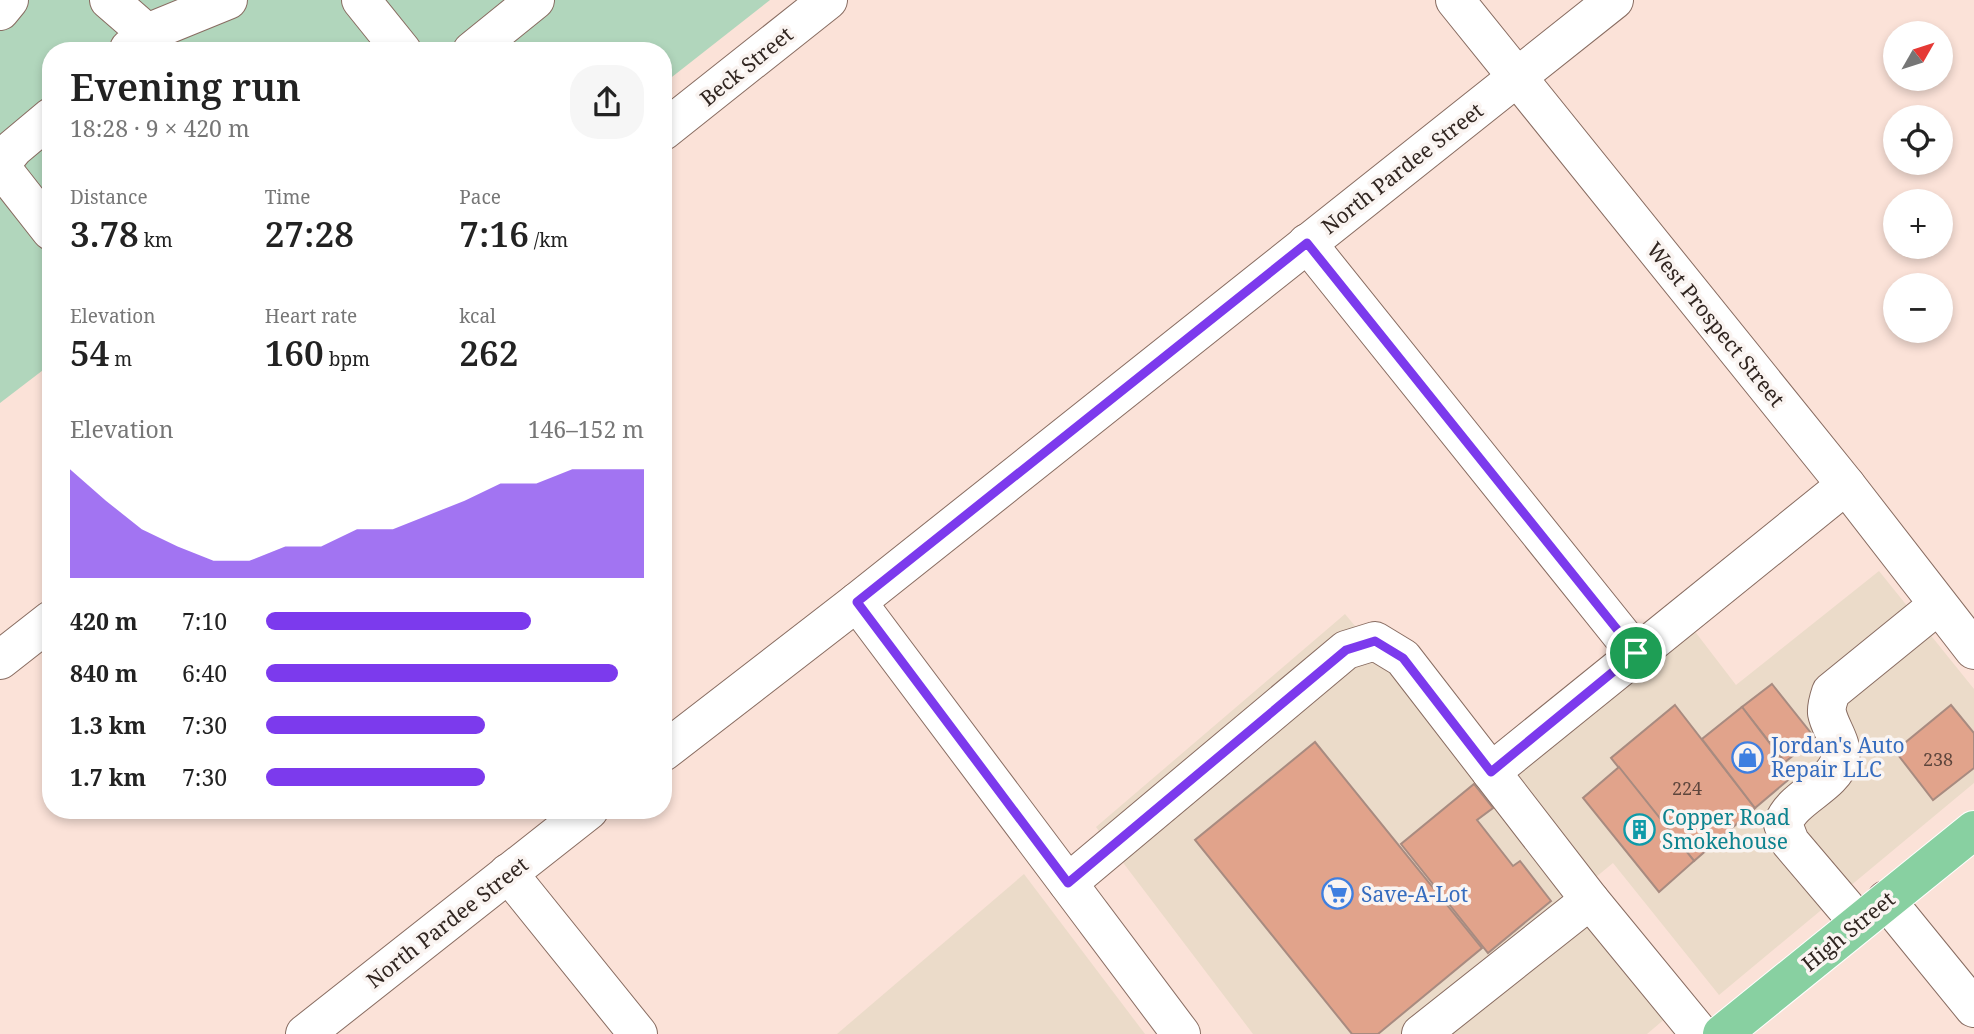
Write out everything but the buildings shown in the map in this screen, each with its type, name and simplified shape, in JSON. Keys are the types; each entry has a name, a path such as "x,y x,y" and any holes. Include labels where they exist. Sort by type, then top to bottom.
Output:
{"main road":[{"name":"High Street","path":"1723,1034 1974,830"}],"street":[{"path":"0,11 9,0"},
{"path":"109,0 137,42 228,0"},
{"path":"361,0 395,42"},
{"path":"483,42 535,0"},
{"name":"Beck Street","path":"672,124 828,0"},
{"name":"West Prospect Street","path":"1455,0 1846,485 1974,650"},
{"name":"North Pardee Street","path":"672,745 857,602 1614,0"},
{"path":"42,125 14,148 0,166 42,220"},
{"path":"1307,243 1636,653"},
{"path":"1491,772 1846,485"},
{"path":"857,602 1181,1034"},
{"path":"1937,605 1830,692 1827,711 1840,746 1840,761 1825,780 1787,812 1783,824 1790,842 1872,911 1974,1008"},
{"path":"0,660 42,627"},
{"path":"1068,883 1346,650 1375,641 1403,658 1590,900 1700,1034"},
{"name":"North Pardee Street","path":"306,1034 577,819"},
{"path":"508,873 638,1034"},
{"path":"1421,1034 1590,900"}],"shaded area":[{"path":"1879,571 1974,689 1974,783 1719,995 1613,863 1573,896 1667,1017 1647,1034 1253,1034 1096,827 1345,614 1487,784 1690,625 1736,685"},
{"path":"1024,874 1145,1034 837,1034"}],"green space":[{"path":"0,0 770,0 672,77 672,42 42,42 42,371 0,403"}],"place":[{"name":"Jordan's Auto Repair LLC","path":"1748,757"},
{"name":"Copper Road Smokehouse","path":"1639,829"},
{"name":"Save-A-Lot","path":"1338,894"}],"route":[{"path":"1307,243 1636,653 1491,772 1403,658 1375,641 1346,650 1068,883 857,602 1307,243"}]}
